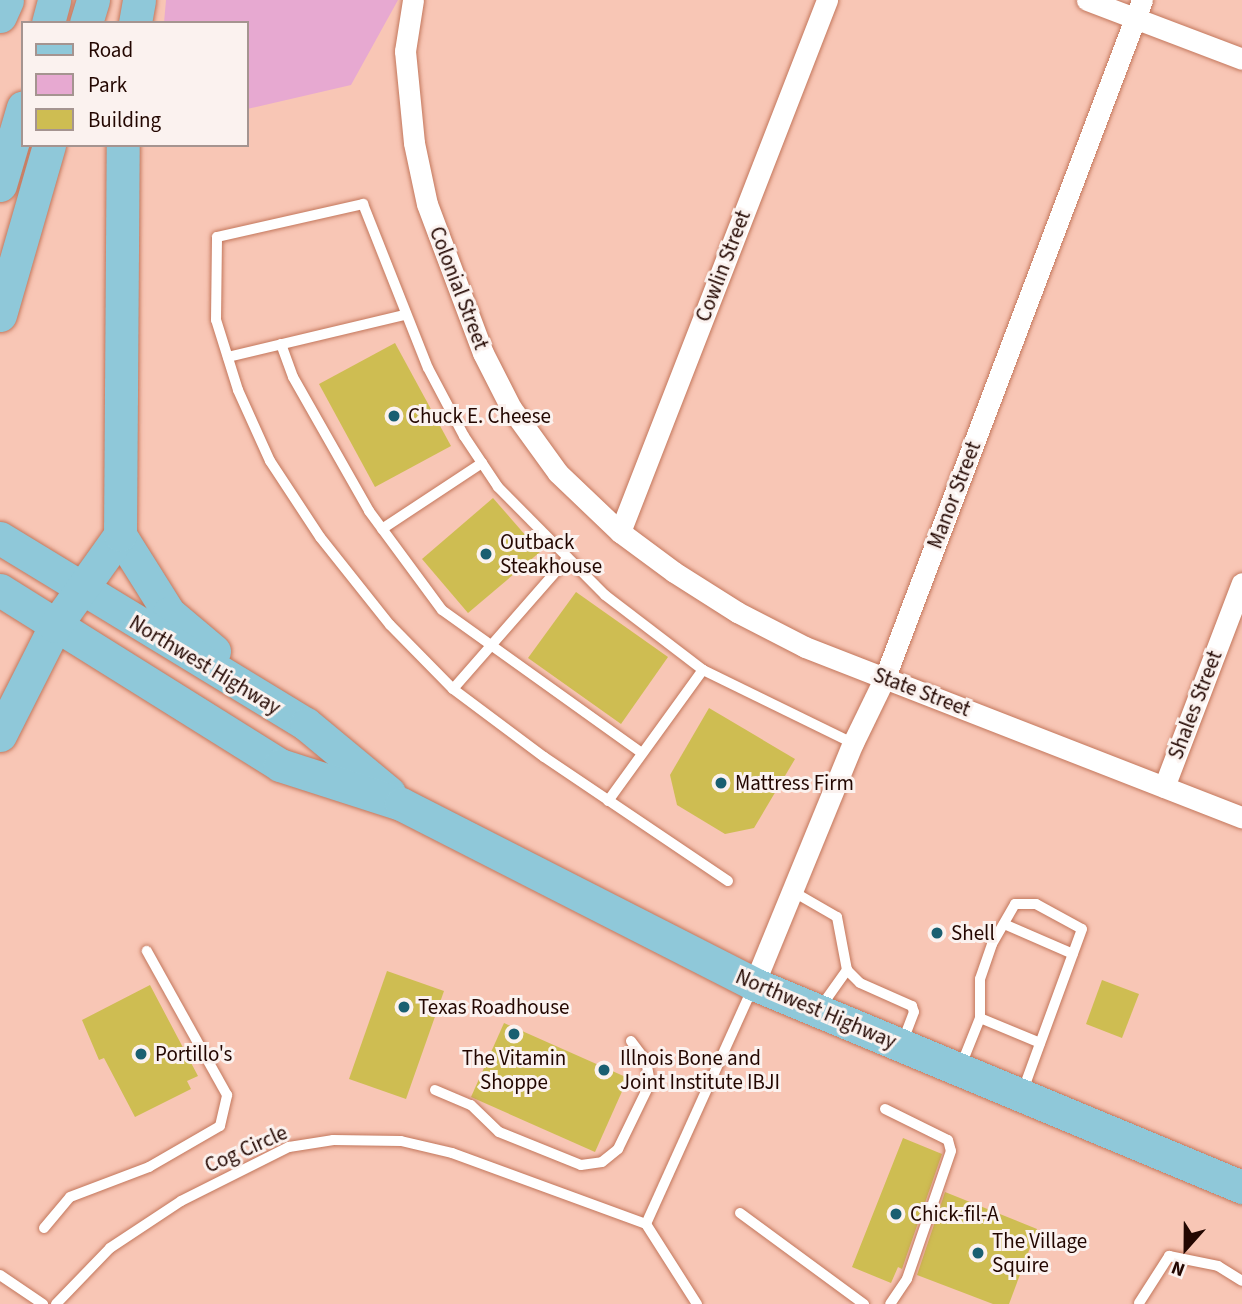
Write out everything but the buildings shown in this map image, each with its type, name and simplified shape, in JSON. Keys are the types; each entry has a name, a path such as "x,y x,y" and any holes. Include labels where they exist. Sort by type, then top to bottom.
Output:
{"main road":[{"path":"0,16 7,0"},
{"path":"48,21 54,0"},
{"path":"87,21 93,0"},
{"path":"135,21 139,0"},
{"path":"0,185 21,114"},
{"path":"0,315 48,147"},
{"path":"0,735 55,626 79,590 101,566 120,535 123,147"},
{"path":"120,535 169,613 306,724"},
{"name":"Northwest Highway","path":"0,538 79,590 306,724 401,804"},
{"name":"Northwest Highway","path":"0,590 280,765 401,804 754,984 1242,1187"}],"street":[{"name":"Colonial Street","path":"413,0 405,51 414,143 427,204 483,352 511,408 558,473 620,533"},
{"name":"Cowlin Street","path":"620,533 827,0"},
{"path":"1087,0 1138,9 1242,59"},
{"name":"Manor Street","path":"754,984 853,743 886,677 1138,9"},
{"name":"State Street","path":"620,533 737,612 805,647 1242,817"},
{"name":"Shales Street","path":"1164,787 1242,583"}],"lane":[{"path":"728,881 608,802 453,690 390,625 320,537 270,461 228,357 216,320 217,237 363,204 404,314 458,425 482,463 567,559 606,595 703,670 853,743"},
{"path":"228,357 404,314"},
{"path":"281,344 299,388 382,529 442,610 490,648 640,752"},
{"path":"382,529 482,463"},
{"path":"453,690 567,559"},
{"path":"608,802 640,752 703,670"},
{"path":"792,891 840,921 847,970 860,983 912,1006 914,1012 901,1046"},
{"path":"959,1070 980,1018 980,979 1004,924 1015,904 1036,904 1083,929 1021,1096"},
{"path":"1004,924 1073,954"},
{"path":"44,1228 70,1197 149,1167 220,1126 227,1095 147,951"},
{"path":"818,1012 847,970"},
{"path":"696,1304 646,1224 754,984"},
{"path":"980,1018 1040,1043"},
{"path":"435,1090 471,1105 499,1132 581,1165 601,1162 618,1149 650,1083 646,1061 631,1041"},
{"path":"885,1109 948,1140 951,1151 907,1279 890,1304"},
{"name":"Cog Circle","path":"56,1304 110,1248 181,1201 289,1147 333,1140 401,1141 452,1153 646,1224"},
{"path":"740,1213 864,1304"},
{"path":"1140,1304 1168,1256 1218,1266 1242,1281"},
{"path":"0,1275 43,1304"}],"green space":[{"path":"166,0 398,0 351,85 248,109 248,21 164,21"}],"place":[{"name":"Chuck E. Cheese","path":"394,416"},
{"name":"Outback Steakhouse","path":"486,554"},
{"name":"Mattress Firm","path":"721,783"},
{"name":"Shell","path":"937,933"},
{"name":"Texas Roadhouse","path":"404,1007"},
{"name":"The Vitamin Shoppe","path":"514,1034"},
{"name":"Portillo's","path":"141,1054"},
{"name":"Illnois Bone and Joint Institute IBJI","path":"604,1070"},
{"name":"Chick-fil-A","path":"896,1214"},
{"name":"The Village Squire","path":"978,1253"}]}
